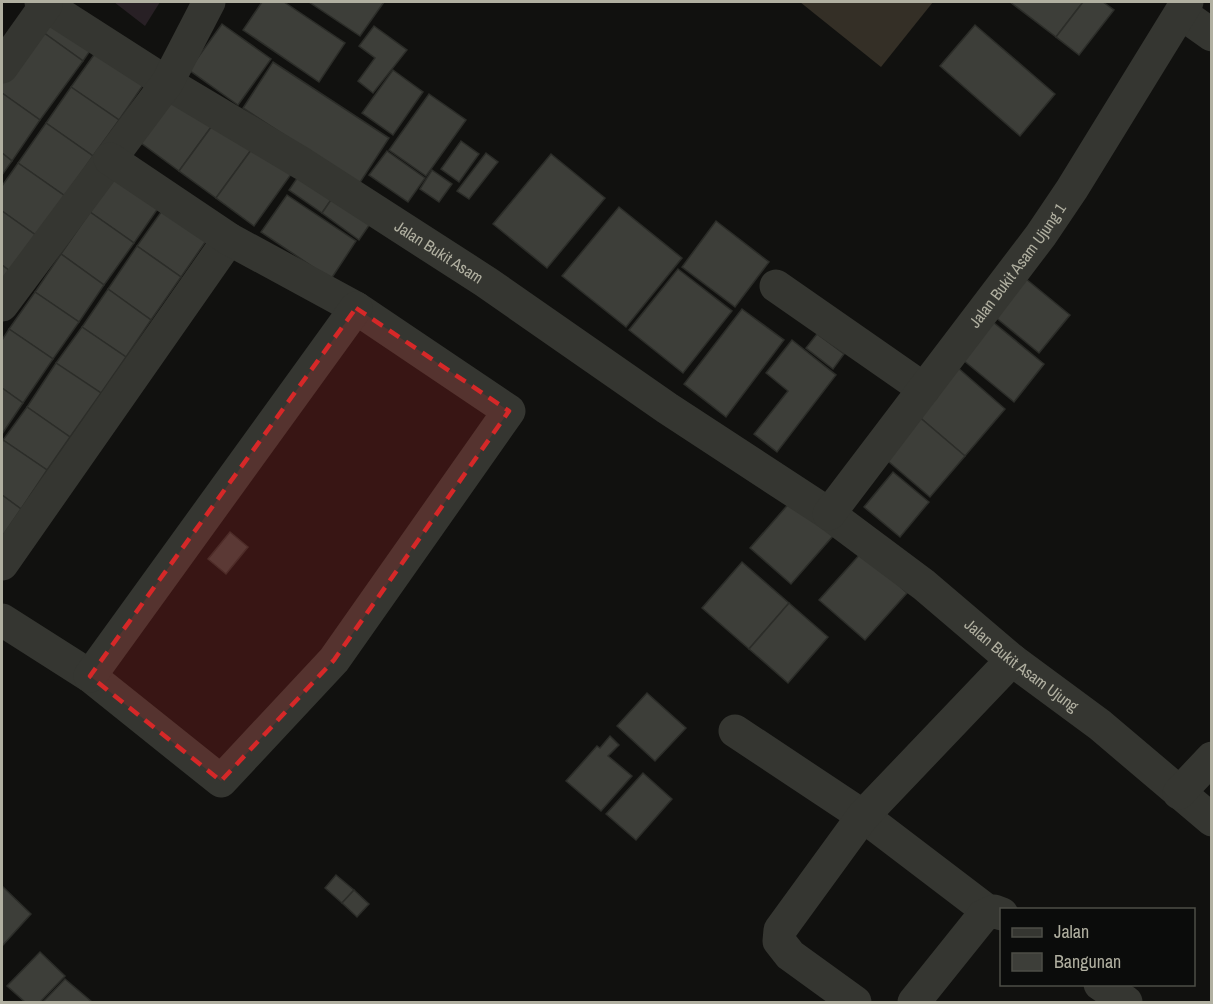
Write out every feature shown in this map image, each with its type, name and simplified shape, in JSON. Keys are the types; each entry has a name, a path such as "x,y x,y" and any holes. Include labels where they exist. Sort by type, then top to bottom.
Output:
{"street":[{"path":"2,305 166,83 209,2"},
{"path":"2,67 44,3"},
{"name":"Jalan Bukit Asam","path":"44,3 166,83 303,164 458,264 667,408 829,514"},
{"path":"1184,7 1212,35"},
{"name":"Jalan Bukit Asam Ujung 1","path":"829,514 1016,270 1060,208 1184,7"},
{"path":"2,620 90,676 221,781 334,660 509,411 356,308 229,239 110,159"},
{"path":"2,564 229,239"},
{"path":"776,286 924,390"},
{"path":"90,676 356,308"},
{"name":"Jalan Bukit Asam Ujung","path":"829,514 924,585 1012,660 1100,725 1212,820"},
{"path":"855,1002 790,955 779,941 780,930 864,816 1012,660"},
{"path":"735,731 864,816 995,913 914,1002"},
{"path":"1179,793 1212,758"},
{"path":"1103,986 1126,1002"}],"highlighted area":[{"path":"356,308 509,411 334,660 221,781 90,676"}],"shaded area":[{"path":"114,2 160,2 145,26"},
{"path":"800,2 933,2 881,67"}],"building":[{"path":"262,2 284,2 345,43 319,82 243,30"},
{"path":"309,2 384,2 360,36"},
{"path":"1010,2 1083,2 1056,37"},
{"path":"1083,2 1103,2 1114,10 1079,55 1056,37"},
{"path":"46,7 96,42 83,61 33,25"},
{"path":"222,24 271,59 238,105 189,70"},
{"path":"33,25 83,61 40,120 2,93 2,70"},
{"path":"975,25 1055,94 1020,136 940,66"},
{"path":"374,26 407,50 373,93 358,81 375,58 359,46"},
{"path":"101,45 148,78 119,120 71,87"},
{"path":"273,62 389,138 359,184 243,108"},
{"path":"393,70 423,92 393,135 362,113"},
{"path":"170,85 217,119 179,171 133,137"},
{"path":"71,87 119,120 93,156 46,123"},
{"path":"2,93 40,120 12,161 2,153"},
{"path":"429,94 466,120 426,176 389,150"},
{"path":"217,119 254,146 216,198 179,171"},
{"path":"46,123 93,156 65,196 18,163"},
{"path":"461,141 479,154 459,182 441,169"},
{"path":"254,146 292,173 254,226 216,198"},
{"path":"387,151 425,178 408,202 369,175"},
{"path":"2,153 12,161 2,175"},
{"path":"486,153 498,162 469,199 457,191"},
{"path":"551,154 605,198 547,268 493,224"},
{"path":"18,163 65,196 37,236 2,211 2,186"},
{"path":"432,170 452,184 439,202 420,189"},
{"path":"302,171 335,194 322,213 289,190"},
{"path":"117,173 161,204 134,243 90,212"},
{"path":"335,194 372,221 359,240 322,213"},
{"path":"287,195 356,241 331,279 261,232"},
{"path":"619,207 682,258 626,327 562,276"},
{"path":"164,208 208,238 181,277 137,246"},
{"path":"2,211 37,236 11,272 2,265"},
{"path":"90,212 134,243 104,285 61,254"},
{"path":"716,221 769,262 735,307 682,267"},
{"path":"137,246 181,277 151,320 108,289"},
{"path":"61,254 104,285 79,322 35,292"},
{"path":"2,265 11,272 2,286"},
{"path":"678,269 732,311 683,373 629,330"},
{"path":"1020,274 1070,315 1039,353 989,312"},
{"path":"108,289 151,320 126,357 82,327"},
{"path":"35,292 79,322 53,359 9,329"},
{"path":"742,309 784,340 726,417 684,384"},
{"path":"993,322 1044,364 1014,402 963,360"},
{"path":"82,327 126,357 101,393 56,363"},
{"path":"9,329 53,359 23,403 2,388 2,340"},
{"path":"817,334 844,354 833,369 806,348"},
{"path":"792,340 836,375 777,452 754,434 788,391 766,373"},
{"path":"56,363 101,393 70,437 27,407"},
{"path":"957,367 1005,409 965,456 917,415"},
{"path":"2,388 23,403 2,434"},
{"path":"27,407 70,437 47,470 3,440"},
{"path":"917,415 965,456 930,497 882,456"},
{"path":"3,440 47,470 21,509 2,495"},
{"path":"893,472 929,502 900,537 864,507"},
{"path":"2,495 21,509 2,537"},
{"path":"792,500 833,536 791,584 750,548"},
{"path":"230,532 248,547 226,574 208,559"},
{"path":"862,552 907,593 865,640 819,600"},
{"path":"742,562 789,603 749,649 702,608"},
{"path":"789,603 828,637 788,683 749,649"},
{"path":"647,693 686,728 655,761 617,726"},
{"path":"610,736 619,745 608,756 632,776 601,811 566,781 597,746 600,748"},
{"path":"643,773 672,799 636,840 606,814"},
{"path":"336,875 354,890 342,903 325,888"},
{"path":"2,886 31,914 2,946"},
{"path":"354,890 369,904 357,917 342,903"},
{"path":"40,952 65,976 40,1002 25,1002 7,986"},
{"path":"65,979 92,1002 43,1002"}]}
